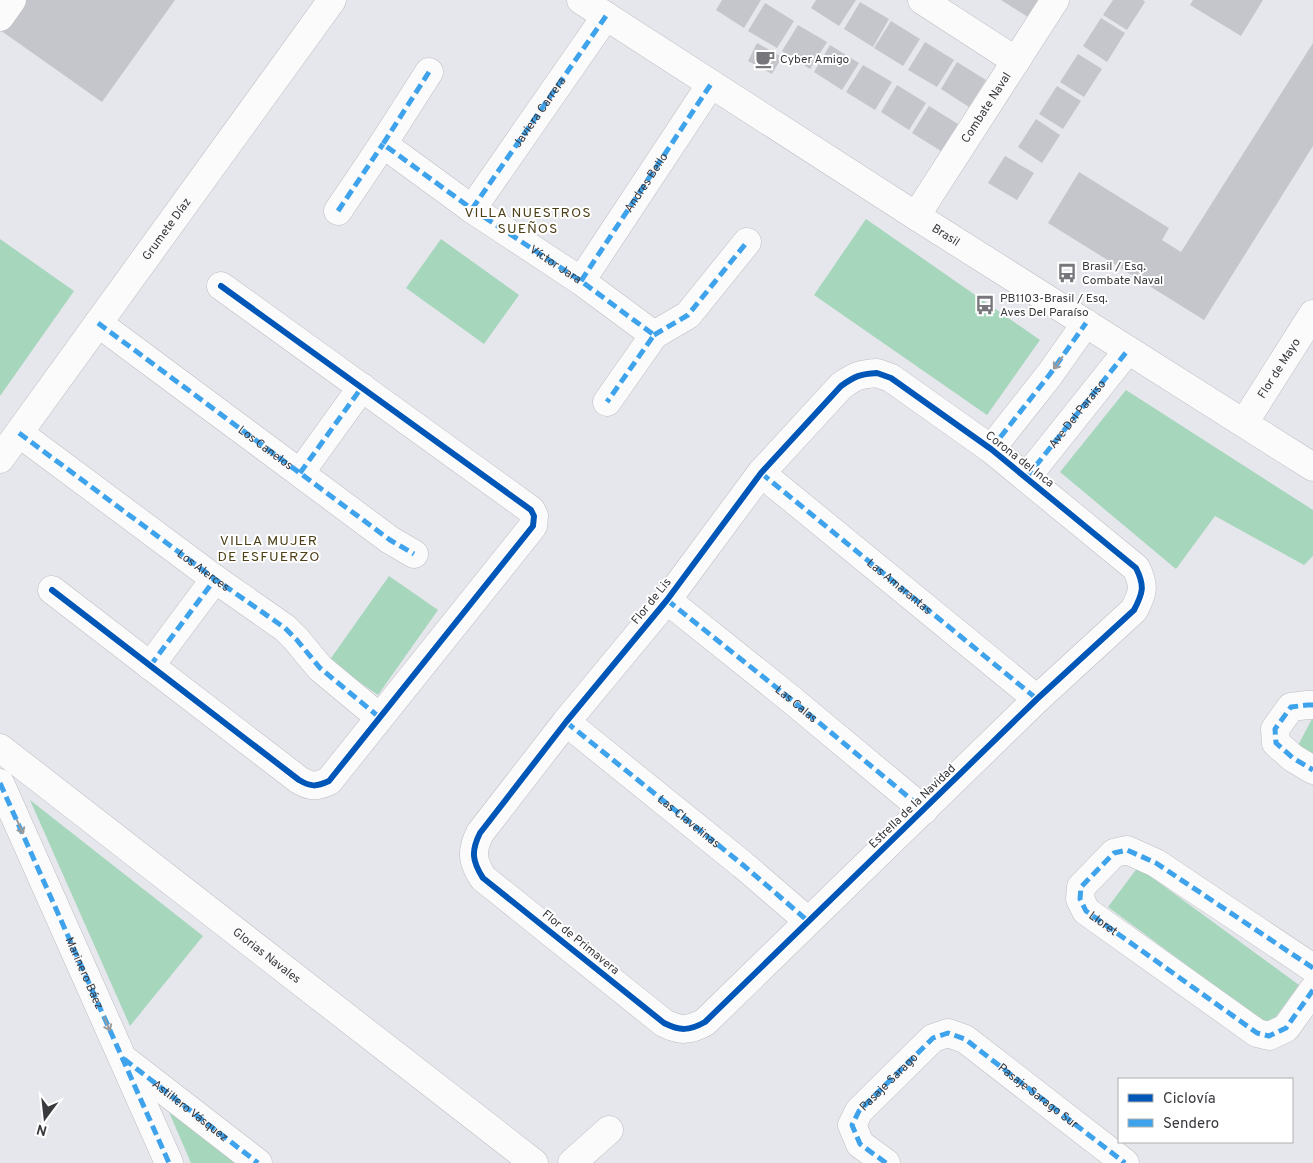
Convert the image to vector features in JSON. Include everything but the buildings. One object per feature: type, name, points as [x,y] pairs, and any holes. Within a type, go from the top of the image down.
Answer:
[{"type":"street","points":[[0,17],[12,0]]},
{"type":"street","name":"Grumete Díaz","points":[[0,459],[19,433],[108,331],[332,0]]},
{"type":"street","name":"Brasil","points":[[581,0],[916,216],[1313,467]]},
{"type":"street","points":[[922,0],[1016,60]]},
{"type":"street","name":"Combate Naval","points":[[916,216],[1055,0]]},
{"type":"street","name":"Javiera Carrera","points":[[472,209],[606,16]]},
{"type":"street","points":[[338,211],[429,72]]},
{"type":"street","name":"Andres Bello","points":[[581,281],[711,84]]},
{"type":"street","name":"Víctor Jara","points":[[383,144],[472,209],[581,281],[654,335]]},
{"type":"street","points":[[607,402],[654,335],[688,315],[747,242]]},
{"type":"street","points":[[52,590],[299,780],[308,785],[316,786],[329,780],[533,526],[534,516],[532,510],[221,286]]},
{"type":"street","name":"Flor de Mayo","points":[[1244,423],[1313,314]]},
{"type":"street","points":[[991,450],[1050,374],[1086,323]]},
{"type":"street","name":"Los Canelos","points":[[108,331],[390,540],[414,554]]},
{"type":"street","name":"Ave Del Paraiso","points":[[1026,478],[1128,350]]},
{"type":"street","name":"Corona del Inca","points":[[864,374],[877,373],[891,378],[991,450],[1136,568],[1143,588]]},
{"type":"street","name":"Flor de Lis","points":[[474,857],[474,845],[480,833],[566,722],[667,600],[761,473],[841,386],[864,374]]},
{"type":"street","points":[[300,473],[362,388]]},
{"type":"street","name":"Los Alerces","points":[[19,433],[215,579],[285,628],[320,668],[379,717]]},
{"type":"street","name":"Las Amarantas","points":[[761,473],[1037,699]]},
{"type":"street","points":[[150,666],[215,579]]},
{"type":"street","name":"Estrella de la Navidad","points":[[686,1029],[696,1027],[705,1022],[1037,699],[1134,610],[1143,588]]},
{"type":"street","name":"Las Calas","points":[[667,600],[787,696],[924,810]]},
{"type":"street","points":[[1313,705],[1307,704],[1291,707],[1276,729],[1276,743],[1293,758],[1313,770]]},
{"type":"street","name":"Las Clavelinas","points":[[566,722],[743,865],[808,921]]},
{"type":"street","name":"Glorias Navales","points":[[0,748],[534,1163]]},
{"type":"street","name":"Marinero Báez","points":[[0,783],[169,1163]]},
{"type":"street","name":"Lloret","points":[[1313,968],[1156,863],[1127,850],[1114,853],[1081,887],[1080,899],[1086,911],[1257,1032],[1270,1036],[1286,1028],[1313,990]]},
{"type":"street","name":"Flor de Primavera","points":[[474,857],[476,868],[483,878],[664,1023],[674,1028],[686,1029]]},
{"type":"street","name":"Pasaje Sarago","points":[[886,1163],[860,1144],[852,1125],[858,1111],[933,1038],[948,1033]]},
{"type":"street","name":"Pasaje Sarago Sur","points":[[948,1033],[965,1040],[1125,1163]]},
{"type":"street","name":"Astillero Vásquez","points":[[122,1058],[258,1163]]},
{"type":"street","points":[[572,1163],[609,1130]]},
{"type":"green space","points":[[866,219],[1040,340],[987,415],[814,295]]},
{"type":"green space","points":[[0,239],[74,291],[0,396]]},
{"type":"green space","points":[[441,239],[519,295],[484,344],[406,288]]},
{"type":"green space","points":[[1126,390],[1313,510],[1313,556],[1304,565],[1215,516],[1176,569],[1060,472]]},
{"type":"green space","points":[[389,576],[438,610],[378,695],[329,661]]},
{"type":"green space","points":[[1313,717],[1313,758],[1296,749]]},
{"type":"green space","points":[[30,800],[203,936],[130,1026]]},
{"type":"green space","points":[[1138,867],[1299,985],[1269,1026],[1108,907]]},
{"type":"green space","points":[[163,1098],[238,1163],[191,1163]]},
{"type":"marked path","points":[[472,209],[606,16]]},
{"type":"marked path","points":[[429,72],[383,144],[472,209],[581,281],[654,335],[607,402]]},
{"type":"marked path","points":[[581,281],[711,84]]},
{"type":"marked path","points":[[338,211],[383,144]]},
{"type":"marked path","points":[[654,335],[688,315],[747,242]]},
{"type":"marked path","points":[[98,323],[390,540],[414,554]]},
{"type":"marked path","points":[[991,449],[1050,374],[1086,323]]},
{"type":"marked path","points":[[1026,478],[1128,350]]},
{"type":"marked path","points":[[300,473],[362,387]]},
{"type":"marked path","points":[[19,433],[215,579],[285,628],[320,668],[379,717]]},
{"type":"marked path","points":[[761,473],[1037,699]]},
{"type":"marked path","points":[[150,666],[215,579]]},
{"type":"marked path","points":[[667,600],[787,696],[924,810]]},
{"type":"marked path","points":[[1313,705],[1291,707],[1275,729],[1276,743],[1293,758],[1313,770]]},
{"type":"marked path","points":[[566,722],[743,865],[808,921]]},
{"type":"marked path","points":[[0,783],[169,1163]]},
{"type":"marked path","points":[[1313,968],[1156,863],[1127,850],[1114,853],[1081,887],[1080,899],[1086,911],[1257,1033],[1269,1036],[1286,1028],[1313,990]]},
{"type":"marked path","points":[[886,1163],[860,1144],[852,1125],[859,1111],[933,1038],[948,1033],[965,1039],[1125,1163]]},
{"type":"marked path","points":[[124,1059],[258,1163]]},
{"type":"cycle path","points":[[52,590],[299,780],[310,785],[317,785],[329,781],[533,526],[534,516],[531,510],[221,286]]},
{"type":"cycle path","points":[[877,373],[891,378],[991,449],[1136,568],[1142,585],[1141,594],[1134,610],[1037,699],[705,1022],[694,1027],[680,1029],[664,1023],[483,878],[475,861],[475,845],[480,833],[566,722],[667,600],[761,473],[841,386],[858,376],[877,373]]},
{"type":"place","name":"Cyber Amigo","points":[[765,59]]},
{"type":"place","name":"Brasil / Esq. Combate Naval","points":[[1067,273]]},
{"type":"place","name":"PB1103-Brasil / Esq. Aves Del Paraíso","points":[[985,305]]},
{"type":"district","name":"VILLA NUESTROS SUEÑOS","points":[[528,220]]},
{"type":"district","name":"VILLA MUJER DE ESFUERZO","points":[[269,548]]}]
